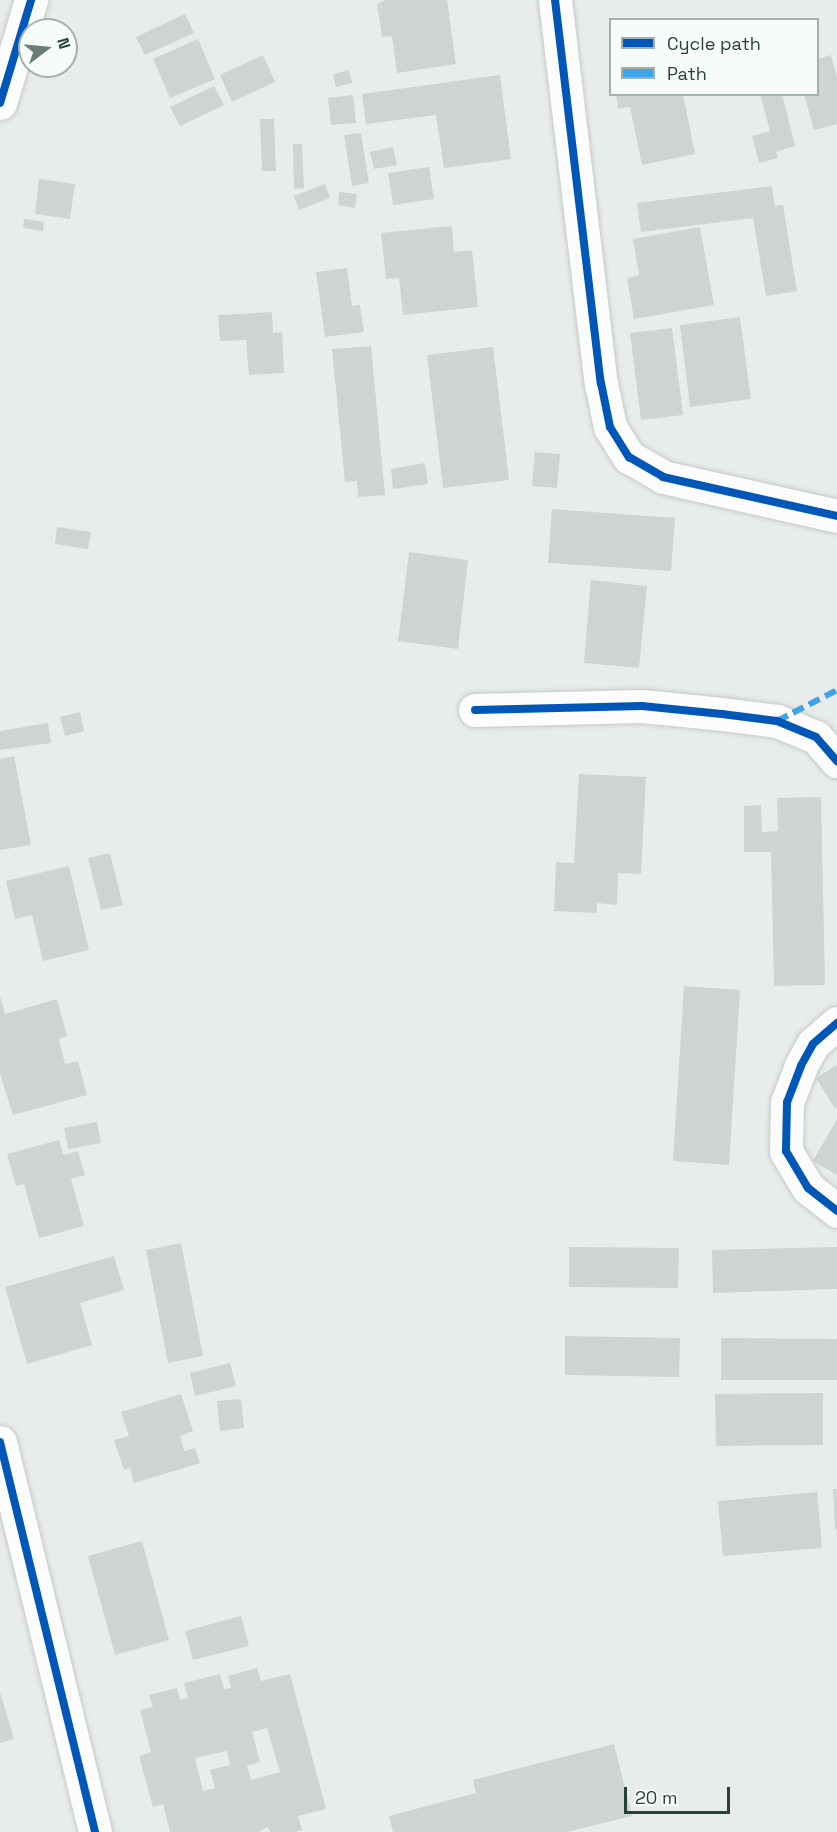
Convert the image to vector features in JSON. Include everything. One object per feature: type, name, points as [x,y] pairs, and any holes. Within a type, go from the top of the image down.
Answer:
[{"type":"street","points":[[0,103],[31,0]]},
{"type":"street","points":[[555,0],[601,383],[610,427],[629,457],[663,477],[837,516]]},
{"type":"street","points":[[475,711],[642,706],[777,721],[816,737],[837,761]]},
{"type":"street","points":[[837,1023],[813,1044],[801,1066],[787,1102],[786,1151],[808,1188],[837,1210]]},
{"type":"street","points":[[0,1442],[95,1832]]},
{"type":"building","points":[[385,0],[447,0],[456,64],[397,73],[392,36],[382,37],[377,4]]},
{"type":"building","points":[[185,14],[194,33],[145,55],[136,37]]},
{"type":"building","points":[[198,39],[215,79],[170,98],[153,59]]},
{"type":"building","points":[[263,55],[275,82],[232,102],[220,75]]},
{"type":"building","points":[[831,55],[837,78],[837,124],[814,130],[805,96],[819,96],[819,59]]},
{"type":"building","points":[[349,70],[352,83],[336,87],[333,74]]},
{"type":"building","points":[[500,75],[511,159],[444,168],[436,115],[366,124],[362,94]]},
{"type":"building","points":[[214,86],[224,105],[180,126],[170,107]]},
{"type":"building","points":[[353,95],[356,123],[331,125],[328,98]]},
{"type":"building","points":[[616,96],[683,96],[695,154],[642,165],[630,107],[618,109]]},
{"type":"building","points":[[761,96],[782,96],[795,146],[776,152],[778,158],[759,163],[752,136],[770,131]]},
{"type":"building","points":[[260,119],[274,119],[276,171],[262,171]]},
{"type":"building","points":[[361,133],[369,183],[352,186],[344,135]]},
{"type":"building","points":[[293,144],[302,144],[304,188],[294,189]]},
{"type":"building","points":[[393,147],[397,165],[374,169],[370,152]]},
{"type":"building","points":[[429,167],[434,199],[393,205],[388,173]]},
{"type":"building","points":[[39,179],[75,184],[70,219],[35,214]]},
{"type":"building","points":[[325,184],[330,198],[299,210],[294,196]]},
{"type":"building","points":[[772,186],[775,206],[783,205],[797,291],[766,296],[753,218],[641,232],[637,203]]},
{"type":"building","points":[[339,192],[357,194],[355,208],[338,205]]},
{"type":"building","points":[[24,219],[44,222],[43,231],[23,228]]},
{"type":"building","points":[[452,226],[454,252],[472,250],[478,307],[403,315],[399,278],[386,279],[381,233]]},
{"type":"building","points":[[700,227],[714,305],[634,319],[627,278],[639,275],[633,239]]},
{"type":"building","points":[[347,268],[352,306],[360,305],[364,332],[325,337],[316,272]]},
{"type":"building","points":[[272,312],[273,333],[282,332],[284,373],[249,375],[246,340],[220,341],[218,315]]},
{"type":"building","points":[[740,317],[751,399],[690,407],[680,325]]},
{"type":"building","points":[[672,328],[683,415],[641,420],[630,333]]},
{"type":"building","points":[[371,346],[385,495],[358,497],[357,481],[345,482],[332,349]]},
{"type":"building","points":[[493,347],[509,480],[443,488],[427,355]]},
{"type":"building","points":[[535,452],[560,454],[557,488],[532,486]]},
{"type":"building","points":[[425,463],[428,484],[393,489],[391,469]]},
{"type":"building","points":[[552,509],[675,518],[671,571],[548,563]]},
{"type":"building","points":[[57,527],[91,532],[88,549],[55,544]]},
{"type":"building","points":[[409,552],[468,560],[458,649],[398,641]]},
{"type":"building","points":[[591,580],[647,586],[639,668],[584,663]]},
{"type":"building","points":[[80,712],[84,731],[65,736],[60,717]]},
{"type":"building","points":[[48,723],[51,743],[0,750],[0,731]]},
{"type":"building","points":[[14,756],[31,845],[0,850],[0,759]]},
{"type":"building","points":[[579,774],[646,777],[641,874],[618,873],[617,905],[597,903],[597,913],[554,911],[556,862],[574,863]]},
{"type":"building","points":[[821,797],[825,985],[774,986],[771,852],[744,852],[744,806],[761,805],[762,832],[778,831],[777,798]]},
{"type":"building","points":[[110,853],[123,905],[101,910],[88,858]]},
{"type":"building","points":[[69,866],[89,950],[43,961],[32,915],[15,919],[6,881]]},
{"type":"building","points":[[684,986],[740,990],[729,1165],[673,1161]]},
{"type":"building","points":[[0,996],[5,1014],[57,999],[67,1036],[59,1039],[65,1064],[78,1061],[87,1095],[13,1115],[0,1074]]},
{"type":"building","points":[[837,1065],[837,1107],[835,1109],[816,1078]]},
{"type":"building","points":[[837,1119],[837,1175],[813,1161]]},
{"type":"building","points":[[97,1122],[101,1143],[68,1149],[64,1128]]},
{"type":"building","points":[[59,1140],[63,1155],[78,1151],[85,1175],[71,1179],[84,1226],[39,1238],[24,1184],[16,1186],[7,1154]]},
{"type":"building","points":[[181,1243],[203,1356],[168,1363],[146,1250]]},
{"type":"building","points":[[569,1247],[679,1248],[678,1288],[569,1287]]},
{"type":"building","points":[[837,1247],[837,1289],[713,1293],[712,1250]]},
{"type":"building","points":[[114,1256],[124,1290],[80,1303],[92,1345],[27,1364],[5,1287]]},
{"type":"building","points":[[565,1336],[680,1338],[679,1377],[565,1375]]},
{"type":"building","points":[[721,1338],[837,1339],[837,1380],[721,1380]]},
{"type":"building","points":[[230,1363],[236,1386],[195,1396],[190,1373]]},
{"type":"building","points":[[823,1393],[823,1445],[716,1446],[715,1394]]},
{"type":"building","points":[[181,1394],[193,1431],[180,1436],[184,1451],[195,1448],[200,1463],[134,1483],[130,1468],[124,1470],[114,1440],[129,1436],[121,1412]]},
{"type":"building","points":[[241,1399],[244,1428],[220,1431],[217,1401]]},
{"type":"building","points":[[833,1489],[837,1489],[837,1529],[835,1530]]},
{"type":"building","points":[[817,1492],[822,1548],[723,1556],[718,1501]]},
{"type":"building","points":[[142,1541],[169,1640],[115,1655],[88,1556]]},
{"type":"building","points":[[241,1616],[249,1646],[193,1660],[185,1631]]},
{"type":"building","points":[[257,1668],[261,1681],[290,1674],[326,1809],[298,1816],[302,1830],[270,1832],[268,1827],[259,1832],[170,1832],[163,1804],[153,1807],[139,1756],[151,1752],[140,1710],[153,1707],[149,1695],[177,1688],[180,1700],[188,1698],[184,1683],[220,1674],[224,1689],[231,1688],[228,1676]],"holes":[[[267,1728],[280,1772],[251,1780],[247,1766],[260,1762],[252,1732]],[[227,1751],[230,1765],[210,1770],[215,1788],[203,1791],[195,1758]]]},
{"type":"building","points":[[0,1692],[14,1739],[0,1743]]},
{"type":"building","points":[[614,1744],[632,1816],[567,1832],[393,1832],[389,1816],[476,1793],[473,1780]]},
{"type":"marked path","points":[[777,721],[837,690]]},
{"type":"cycle path","points":[[0,103],[31,0]]},
{"type":"cycle path","points":[[555,0],[601,383],[610,427],[629,457],[663,477],[837,516]]},
{"type":"cycle path","points":[[475,710],[642,706],[777,721],[816,737],[837,761]]},
{"type":"cycle path","points":[[837,1023],[813,1044],[801,1066],[787,1102],[786,1151],[808,1188],[837,1211]]},
{"type":"cycle path","points":[[0,1442],[95,1832]]}]
